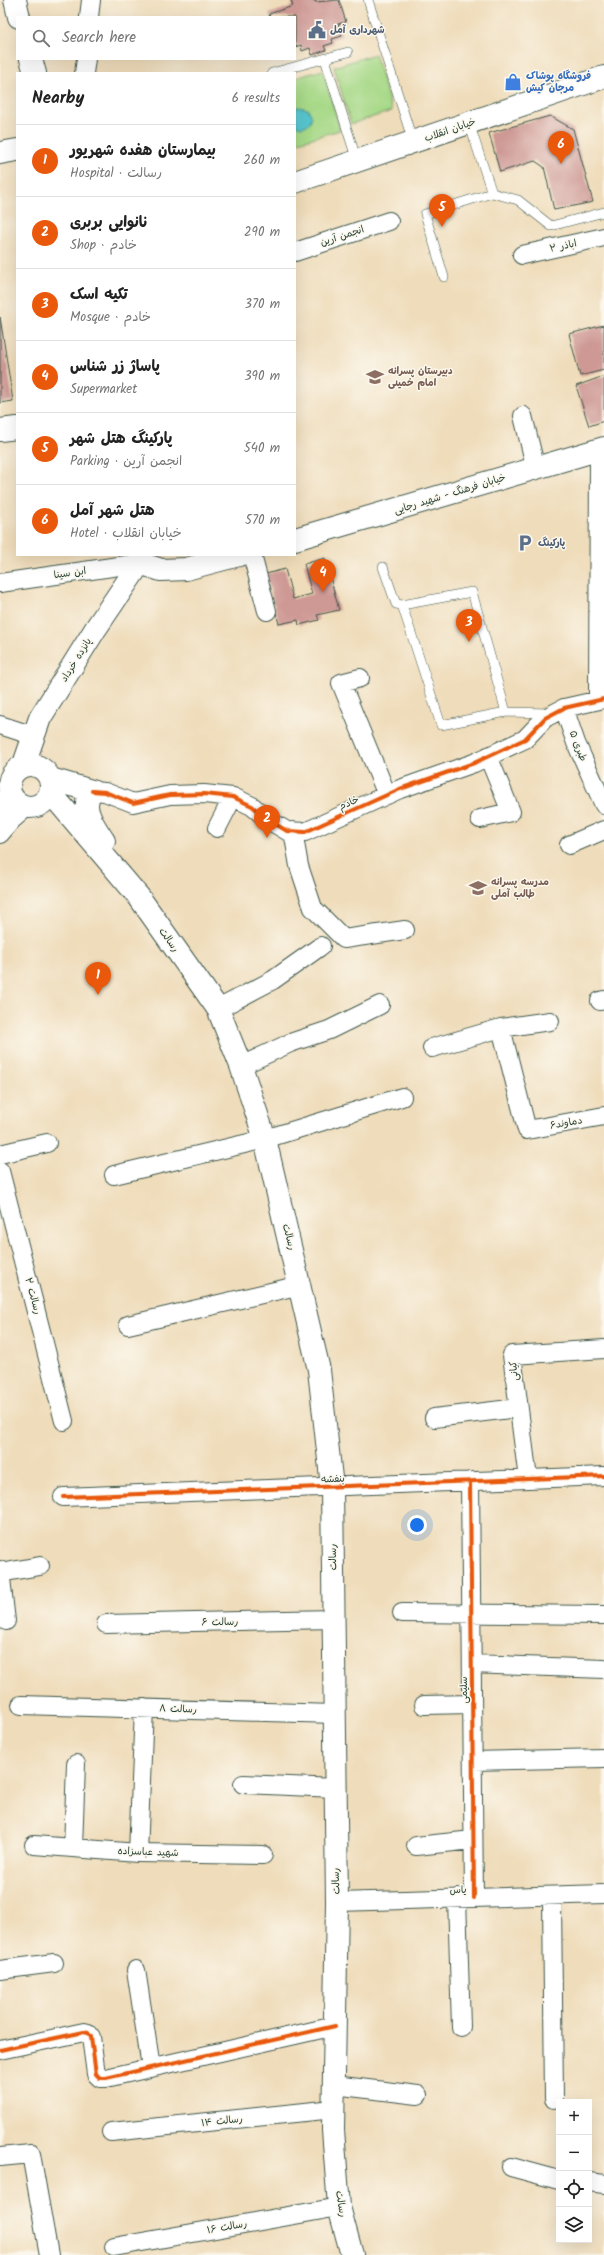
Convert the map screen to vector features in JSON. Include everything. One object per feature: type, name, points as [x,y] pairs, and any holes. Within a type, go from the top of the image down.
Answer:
[{"type":"main road","points":[[15,0],[19,16]]},
{"type":"main road","points":[[31,60],[35,72]]},
{"type":"main road","name":"خیابان انقلاب","points":[[296,182],[604,77]]},
{"type":"main road","points":[[0,153],[16,150]]},
{"type":"main road","points":[[0,430],[16,428]]},
{"type":"main road","name":"خیابان فرهنگ - شهید رجایی","points":[[296,539],[602,449]]},
{"type":"main road","points":[[139,559],[161,570],[186,569],[234,556]]},
{"type":"main road","name":"پانزده خرداد","points":[[24,764],[40,718],[139,559]]},
{"type":"main road","points":[[24,764],[35,764],[45,770],[50,786],[42,804],[27,808],[15,803],[5,789],[12,773],[24,764]]},
{"type":"main road","name":"خادم","points":[[50,786],[92,790]]},
{"type":"main road","name":"رسالت","points":[[50,786],[139,897],[218,1009],[241,1066],[265,1139],[301,1285],[319,1370],[332,1487],[337,1902],[333,2130],[339,2207],[352,2255]]},
{"type":"main road","name":"رسالت","points":[[92,790],[87,797],[86,807],[103,840],[129,874],[139,897]]},
{"type":"street","points":[[89,16],[91,0]]},
{"type":"street","points":[[84,72],[86,60]]},
{"type":"street","name":"انجمن آرین","points":[[296,252],[389,221]]},
{"type":"street","name":"اباذر ۲","points":[[522,255],[604,237]]},
{"type":"street","points":[[523,416],[536,468]]},
{"type":"street","points":[[601,699],[602,449]]},
{"type":"street","points":[[252,556],[267,611]]},
{"type":"street","name":"ابن سینا","points":[[0,582],[139,559]]},
{"type":"street","points":[[360,678],[341,683],[388,795]]},
{"type":"street","name":"خادم","points":[[92,790],[105,792],[133,803],[170,795],[204,794],[233,797],[252,806],[270,822],[287,831],[306,832],[388,795],[488,756],[525,739],[545,718],[560,710],[601,699]]},
{"type":"street","name":"طبری ۵","points":[[560,710],[604,805]]},
{"type":"street","points":[[0,725],[34,736]]},
{"type":"street","points":[[480,819],[512,812],[488,756]]},
{"type":"street","points":[[0,817],[5,789]]},
{"type":"street","points":[[217,828],[233,797]]},
{"type":"street","points":[[0,834],[12,820],[27,808]]},
{"type":"street","points":[[568,845],[604,830]]},
{"type":"street","points":[[292,831],[299,866],[314,908],[344,940],[405,930]]},
{"type":"street","points":[[218,1009],[273,980],[321,946]]},
{"type":"street","points":[[241,1066],[290,1042],[329,1030],[380,1005]]},
{"type":"street","points":[[432,1048],[501,1028],[550,1021]]},
{"type":"street","name":"دماوند۶","points":[[501,1028],[527,1130],[604,1116]]},
{"type":"street","points":[[114,1175],[265,1139],[402,1097]]},
{"type":"street","points":[[0,1154],[47,1143]]},
{"type":"street","name":"رسالت ۲","points":[[0,1171],[64,1421]]},
{"type":"street","points":[[128,1325],[301,1285]]},
{"type":"street","name":"کیانی","points":[[528,1479],[512,1354],[604,1349]]},
{"type":"street","points":[[434,1418],[518,1408]]},
{"type":"street","name":"بنفشه","points":[[63,1497],[604,1476]]},
{"type":"street","name":"سلیمی","points":[[461,2027],[465,1898],[473,1840],[470,1481]]},
{"type":"street","points":[[0,1573],[40,1566]]},
{"type":"street","points":[[0,1570],[6,1621]]},
{"type":"street","points":[[402,1613],[604,1614]]},
{"type":"street","name":"رسالت ۶","points":[[106,1624],[334,1619]]},
{"type":"street","points":[[472,1664],[604,1669]]},
{"type":"street","points":[[424,1705],[472,1704]]},
{"type":"street","name":"رسالت ۸","points":[[21,1705],[335,1714]]},
{"type":"street","points":[[138,1853],[144,1708]]},
{"type":"street","points":[[473,1761],[604,1758]]},
{"type":"street","points":[[74,1848],[76,1764]]},
{"type":"street","points":[[243,1784],[336,1788]]},
{"type":"street","points":[[416,1846],[473,1840]]},
{"type":"street","name":"شهید عباسزاده","points":[[34,1845],[138,1853],[263,1855]]},
{"type":"street","name":"یاس","points":[[337,1902],[604,1894]]},
{"type":"street","points":[[552,1896],[554,2099]]},
{"type":"street","points":[[0,1970],[54,1963]]},
{"type":"street","points":[[136,1970],[151,2067]]},
{"type":"street","points":[[0,2050],[84,2032],[88,2033],[91,2037],[96,2074],[100,2078],[335,2026]]},
{"type":"street","points":[[334,2085],[418,2094]]},
{"type":"street","name":"رسالت ۱۴","points":[[111,2132],[334,2109]]},
{"type":"street","points":[[0,2157],[31,2154],[49,2255]]},
{"type":"street","points":[[511,2167],[556,2179]]},
{"type":"street","points":[[592,2182],[604,2184]]},
{"type":"street","name":"رسالت ۱۶","points":[[114,2247],[339,2207]]},
{"type":"lane","points":[[368,0],[413,142]]},
{"type":"lane","points":[[276,72],[348,52]]},
{"type":"lane","points":[[325,59],[356,160]]},
{"type":"lane","points":[[469,124],[492,193]]},
{"type":"lane","points":[[444,277],[425,214],[492,193],[518,200],[551,226],[604,212]]},
{"type":"lane","points":[[383,567],[396,604],[402,605],[472,592],[506,712]]},
{"type":"lane","points":[[402,605],[441,725],[506,712],[560,710]]},
{"type":"green space","points":[[375,54],[392,111],[351,124],[334,67]]},
{"type":"green space","points":[[323,70],[340,130],[296,143],[296,78]]},
{"type":"water","points":[[296,108],[308,109],[312,117],[309,124],[302,127],[296,125]]},
{"type":"building","name":"شهرداری آمل","points":[[315,0],[315,2],[339,0],[346,22],[338,24],[342,36],[332,39],[333,43],[324,46],[326,50],[312,55],[310,48],[302,51],[301,45],[296,47],[296,16],[270,16],[269,14],[293,6],[291,1]]},
{"type":"building","points":[[550,116],[573,129],[593,202],[554,210],[544,167],[535,161],[500,172],[489,133]]},
{"type":"building","points":[[0,317],[13,401],[0,403]]},
{"type":"building","points":[[604,325],[604,370],[580,376],[569,334]]},
{"type":"building","points":[[604,376],[604,421],[589,426],[576,386]]},
{"type":"building","points":[[325,558],[339,610],[317,615],[319,620],[299,625],[298,620],[279,624],[266,574],[285,569],[293,599],[312,594],[304,564]]},
{"type":"cycle path","points":[[92,791],[105,792],[133,803],[170,795],[204,794],[233,797],[252,806],[270,821],[287,831],[305,832],[400,789],[474,763],[525,739],[545,718],[564,708],[604,699]]},
{"type":"cycle path","points":[[63,1497],[604,1476]]},
{"type":"cycle path","points":[[470,1481],[474,1898]]},
{"type":"cycle path","points":[[0,2050],[84,2032],[88,2033],[91,2037],[96,2074],[100,2078],[106,2078],[335,2026]]},
{"type":"place","name":"شهرداری آمل","points":[[317,30]]},
{"type":"place","name":"فروشگاه پوشاک مرجان کیش","points":[[513,82]]},
{"type":"place","name":"هتل شهر آمل","points":[[561,164]]},
{"type":"place","name":"پارکینگ هتل شهر","points":[[442,227]]},
{"type":"place","name":"دبیرستان پسرانه امام خمینی","points":[[375,377]]},
{"type":"place","name":"پارکینگ","points":[[525,543]]},
{"type":"place","name":"پاساژ زر شناس","points":[[323,592]]},
{"type":"place","name":"تکیه اسک","points":[[469,642]]},
{"type":"place","name":"نانوایی بربری","points":[[267,838]]},
{"type":"place","name":"مدرسه پسرانه طالب آملی","points":[[478,888]]},
{"type":"place","name":"بیمارستان هفده شهریور","points":[[98,995]]}]
